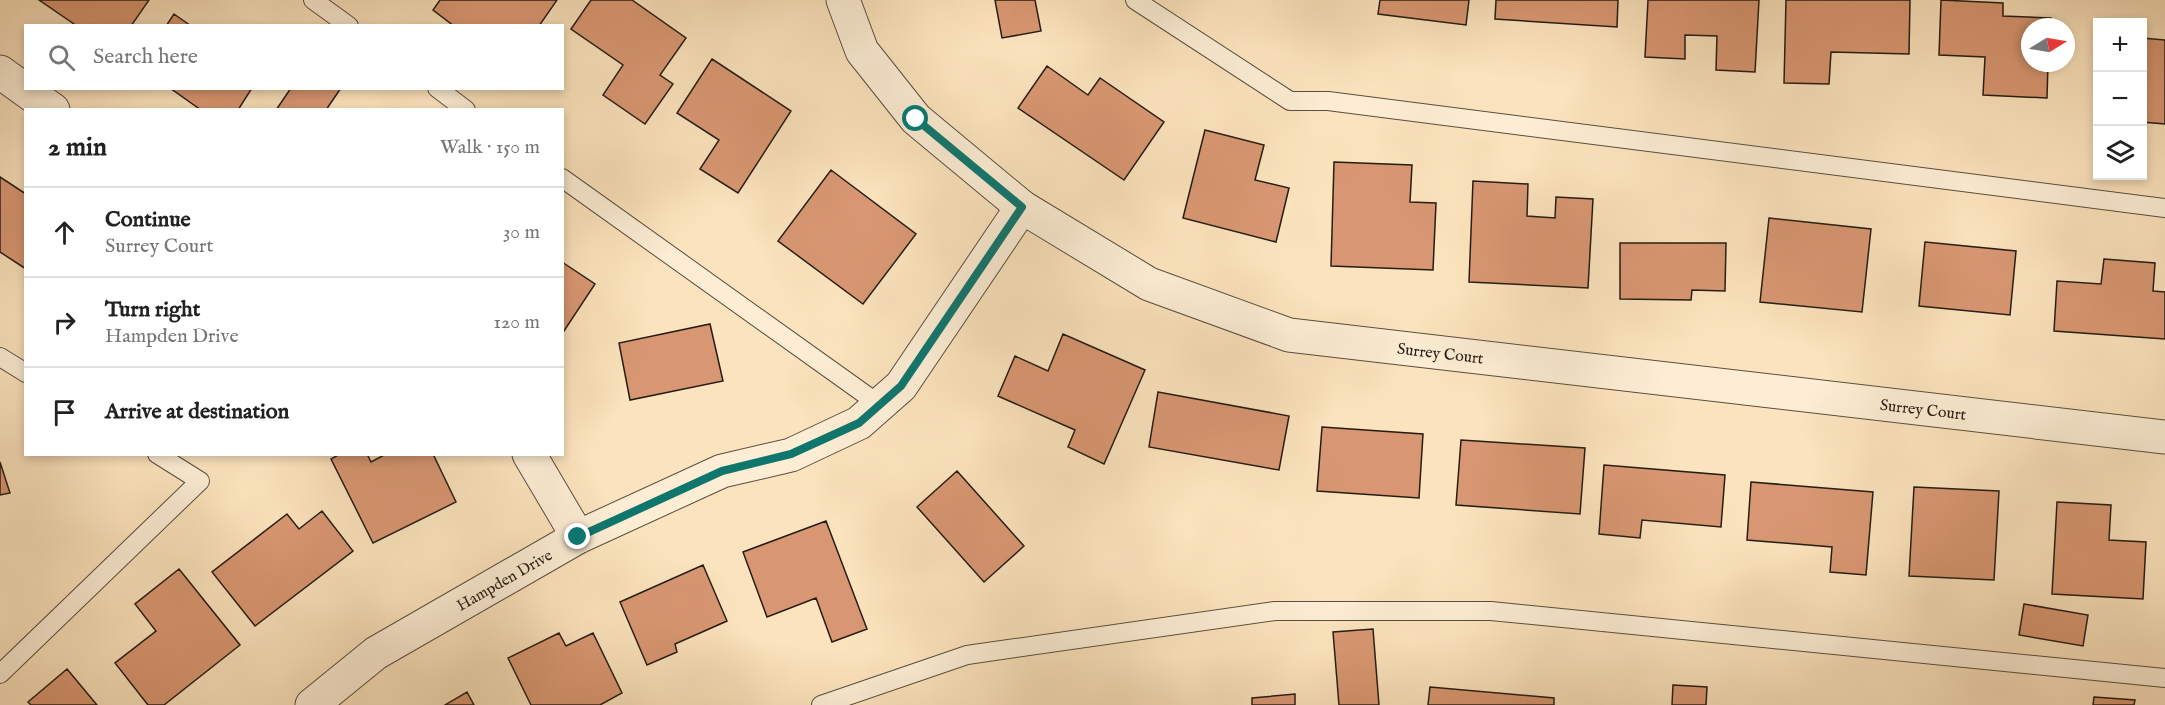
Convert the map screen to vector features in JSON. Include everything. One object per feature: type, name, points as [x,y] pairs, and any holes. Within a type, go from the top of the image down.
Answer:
[{"type":"street","name":"Surrey Court","points":[[843,0],[862,51],[916,119],[1022,207],[1149,284],[1289,335],[2165,437]]},
{"type":"street","points":[[0,72],[24,89]]},
{"type":"street","points":[[25,90],[50,108]]},
{"type":"street","name":"Hampden Drive","points":[[312,705],[376,653],[578,537],[722,471],[791,454],[859,423],[901,386],[1022,207]]},
{"type":"street","points":[[530,456],[578,537]]},
{"type":"lane","points":[[313,0],[346,24]]},
{"type":"lane","points":[[1135,0],[1290,101],[1328,101],[2165,208]]},
{"type":"lane","points":[[440,90],[463,108]]},
{"type":"lane","points":[[564,179],[880,405]]},
{"type":"lane","points":[[0,357],[24,372]]},
{"type":"lane","points":[[0,674],[200,481],[160,456]]},
{"type":"lane","points":[[821,705],[967,655],[1275,611],[1491,611],[2165,678]]},
{"type":"building","points":[[39,0],[149,0],[132,24],[74,24]]},
{"type":"building","points":[[440,0],[557,0],[540,24],[451,24],[433,10]]},
{"type":"building","points":[[591,0],[632,0],[686,38],[660,75],[673,84],[645,124],[603,95],[623,65],[571,29]]},
{"type":"building","points":[[995,0],[1035,0],[1041,31],[1002,38]]},
{"type":"building","points":[[1380,0],[1469,0],[1466,25],[1378,14]]},
{"type":"building","points":[[1496,0],[1618,0],[1617,27],[1495,19]]},
{"type":"building","points":[[1648,0],[1759,0],[1755,72],[1716,70],[1717,36],[1685,35],[1685,59],[1645,57]]},
{"type":"building","points":[[1786,0],[1910,0],[1909,54],[1831,52],[1829,84],[1784,83]]},
{"type":"building","points":[[1941,0],[2003,3],[2003,16],[2051,18],[2021,18],[2021,72],[2048,72],[2047,98],[1983,95],[1985,57],[1939,55]]},
{"type":"building","points":[[174,14],[188,24],[167,24]]},
{"type":"building","points":[[2147,38],[2165,40],[2165,124],[2147,122]]},
{"type":"building","points":[[712,59],[791,111],[738,193],[700,169],[719,140],[677,113]]},
{"type":"building","points":[[1047,66],[1088,95],[1100,78],[1164,122],[1124,180],[1018,108]]},
{"type":"building","points":[[173,90],[251,90],[239,108],[198,108]]},
{"type":"building","points":[[290,90],[340,90],[327,108],[277,108]]},
{"type":"building","points":[[1205,130],[1264,145],[1255,180],[1289,188],[1276,242],[1183,218]]},
{"type":"building","points":[[1334,162],[1412,165],[1410,202],[1436,203],[1433,270],[1331,266]]},
{"type":"building","points":[[831,170],[916,234],[863,304],[778,241]]},
{"type":"building","points":[[0,177],[24,193],[24,268],[0,252]]},
{"type":"building","points":[[1473,181],[1528,184],[1527,216],[1555,218],[1556,197],[1593,199],[1588,288],[1469,282]]},
{"type":"building","points":[[1769,218],[1871,229],[1862,312],[1760,302]]},
{"type":"building","points":[[1925,242],[2016,251],[2010,315],[1919,306]]},
{"type":"building","points":[[1620,243],[1726,243],[1725,291],[1692,290],[1691,300],[1620,299]]},
{"type":"building","points":[[2104,259],[2155,263],[2153,291],[2165,292],[2165,339],[2054,331],[2057,281],[2101,284]]},
{"type":"building","points":[[564,263],[595,284],[564,331]]},
{"type":"building","points":[[710,324],[723,381],[630,400],[619,343]]},
{"type":"building","points":[[1063,334],[1145,370],[1104,464],[1068,447],[1075,430],[998,396],[1015,356],[1048,371]]},
{"type":"building","points":[[1158,392],[1289,416],[1279,470],[1149,447]]},
{"type":"building","points":[[1322,427],[1423,434],[1419,498],[1317,491]]},
{"type":"building","points":[[1461,440],[1585,448],[1580,514],[1456,505]]},
{"type":"building","points":[[336,456],[368,456],[371,462],[382,456],[434,456],[456,502],[373,543],[331,459]]},
{"type":"building","points":[[0,462],[10,493],[0,495]]},
{"type":"building","points":[[1604,465],[1725,475],[1721,527],[1642,520],[1640,538],[1599,534]]},
{"type":"building","points":[[957,471],[1024,546],[984,582],[917,507]]},
{"type":"building","points":[[1751,482],[1873,492],[1866,575],[1830,572],[1832,547],[1747,540]]},
{"type":"building","points":[[1914,487],[1999,491],[1994,580],[1909,576]]},
{"type":"building","points":[[2057,502],[2111,505],[2109,540],[2146,542],[2143,599],[2052,594]]},
{"type":"building","points":[[322,511],[353,551],[255,626],[212,572],[287,514],[299,529]]},
{"type":"building","points":[[826,521],[867,629],[832,642],[816,598],[767,617],[743,552]]},
{"type":"building","points":[[703,565],[727,621],[675,644],[677,652],[647,665],[620,602]]},
{"type":"building","points":[[179,569],[240,645],[164,705],[148,705],[115,663],[156,631],[135,604]]},
{"type":"building","points":[[2024,604],[2088,615],[2083,646],[2019,635]]},
{"type":"building","points":[[1373,629],[1379,705],[1339,705],[1333,632]]},
{"type":"building","points":[[559,633],[566,646],[593,633],[622,693],[600,705],[531,705],[508,658]]},
{"type":"building","points":[[67,669],[97,705],[31,705],[28,702]]},
{"type":"building","points":[[1673,685],[1707,687],[1706,705],[1672,705]]},
{"type":"building","points":[[1430,687],[1554,698],[1554,705],[1428,705]]},
{"type":"building","points":[[467,692],[474,705],[445,705]]},
{"type":"building","points":[[1295,694],[1295,705],[1252,705],[1252,698]]},
{"type":"building","points":[[2094,697],[2135,700],[2134,705],[2093,705]]},
{"type":"route","points":[[578,537],[722,471],[791,454],[859,423],[901,386],[1022,207],[916,119]]}]
